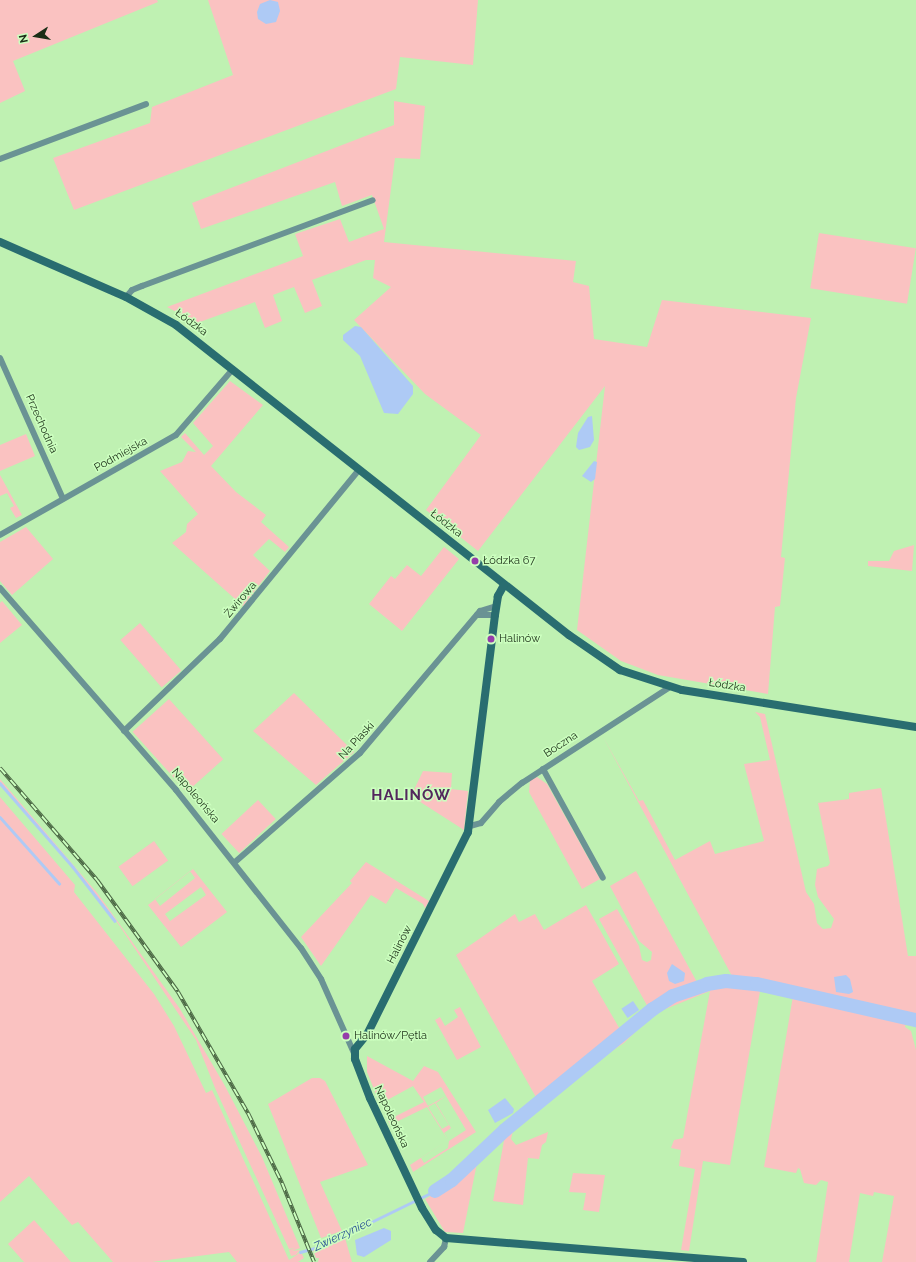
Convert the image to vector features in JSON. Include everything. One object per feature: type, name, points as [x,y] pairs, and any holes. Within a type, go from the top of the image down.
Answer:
[{"type":"main road","name":"Łódzka","points":[[0,242],[126,297],[176,325],[504,585],[606,662],[635,677],[670,687],[916,727]]},
{"type":"main road","name":"Halinów","points":[[354,1053],[359,1043],[368,1033],[452,867],[470,826],[496,606],[504,585]]},
{"type":"main road","name":"Napoleońska","points":[[354,1053],[370,1098],[415,1194],[436,1230],[446,1238]]},
{"type":"main road","points":[[446,1238],[743,1262]]},
{"type":"street","points":[[0,159],[146,104]]},
{"type":"street","points":[[126,297],[132,290],[142,286],[373,200]]},
{"type":"street","name":"Przechodnia","points":[[0,358],[63,499]]},
{"type":"street","name":"Podmiejska","points":[[0,535],[176,435],[233,369]]},
{"type":"street","name":"Żwirowa","points":[[124,731],[220,639],[359,470]]},
{"type":"street","name":"Napoleońska","points":[[0,588],[235,862],[311,962],[329,995],[354,1053]]},
{"type":"street","name":"Na Piaski","points":[[235,862],[360,753],[476,616],[483,609],[496,606]]},
{"type":"street","points":[[476,616],[495,615]]},
{"type":"street","name":"Boczna","points":[[470,826],[481,823],[505,796],[670,687]]},
{"type":"street","points":[[543,770],[602,878]]},
{"type":"street","points":[[346,1036],[359,1043]]},
{"type":"street","points":[[430,1262],[444,1247],[446,1238]]},
{"type":"shaded area","points":[[0,0],[157,0],[158,2],[13,61],[25,91],[0,103]]},
{"type":"shaded area","points":[[208,0],[478,0],[473,65],[400,57],[396,89],[74,210],[53,158],[150,123],[152,107],[233,75]]},
{"type":"shaded area","points":[[394,101],[425,106],[420,159],[395,158],[384,242],[576,261],[573,282],[589,286],[594,339],[647,347],[662,300],[811,318],[796,398],[781,557],[785,558],[780,606],[775,607],[768,694],[658,675],[621,661],[577,630],[605,386],[478,551],[426,510],[481,435],[425,394],[354,320],[391,287],[373,278],[375,260],[366,260],[312,280],[322,306],[305,313],[294,287],[273,295],[282,321],[265,328],[255,302],[197,323],[167,307],[303,256],[295,234],[340,219],[349,242],[384,229],[372,195],[342,206],[335,182],[201,229],[192,203],[394,125]]},
{"type":"shaded area","points":[[819,233],[916,248],[907,304],[810,288]]},
{"type":"shaded area","points":[[230,381],[263,405],[211,466],[236,492],[266,515],[261,522],[289,547],[285,552],[269,539],[253,555],[270,571],[243,606],[172,543],[186,532],[187,524],[198,514],[160,471],[182,462],[188,451],[196,452],[181,437],[185,433],[204,455],[213,446],[193,423]]},
{"type":"shaded area","points":[[26,434],[35,456],[0,471],[0,445]]},
{"type":"shaded area","points":[[0,475],[22,515],[16,518],[10,508],[14,506],[7,493],[0,496]]},
{"type":"shaded area","points":[[26,527],[53,559],[12,595],[0,581],[0,542]]},
{"type":"shaded area","points":[[914,545],[912,571],[868,566],[868,561],[889,561],[894,551]]},
{"type":"shaded area","points":[[444,547],[459,559],[402,631],[369,604],[391,576],[395,579],[407,565],[421,576]]},
{"type":"shaded area","points":[[2,601],[22,625],[0,643],[0,603]]},
{"type":"shaded area","points":[[140,623],[181,671],[162,688],[120,640]]},
{"type":"shaded area","points":[[294,693],[354,752],[316,785],[253,731]]},
{"type":"shaded area","points":[[169,699],[223,759],[187,792],[133,732]]},
{"type":"shaded area","points":[[755,712],[765,714],[806,892],[814,904],[817,923],[823,929],[831,928],[834,919],[818,897],[815,885],[817,869],[828,866],[830,863],[818,803],[849,799],[849,793],[881,788],[908,956],[916,956],[916,1017],[908,1015],[905,1027],[911,1031],[916,1050],[916,1262],[882,1262],[894,1196],[874,1192],[873,1196],[860,1193],[849,1262],[816,1262],[828,1182],[821,1180],[816,1185],[804,1183],[800,1169],[798,1168],[796,1173],[764,1167],[793,996],[760,991],[730,1165],[703,1161],[689,1251],[681,1250],[695,1169],[679,1166],[681,1150],[671,1148],[674,1140],[683,1138],[710,991],[653,1014],[624,1043],[590,1065],[514,1127],[524,1109],[537,1099],[456,955],[515,914],[519,922],[535,914],[544,930],[586,905],[619,964],[592,981],[621,1031],[649,1009],[599,919],[617,909],[639,946],[642,960],[647,962],[651,960],[652,952],[639,941],[610,886],[636,871],[698,984],[732,976],[602,735],[639,801],[643,800],[675,860],[710,841],[715,854],[764,841],[744,764],[770,760],[760,717]]},
{"type":"shaded area","points":[[423,771],[452,773],[451,789],[468,791],[464,830],[411,796]]},
{"type":"shaded area","points":[[537,777],[547,784],[600,879],[582,889],[529,792],[530,780]]},
{"type":"shaded area","points":[[0,779],[98,894],[180,1009],[225,1086],[262,1157],[300,1248],[292,1251],[300,1250],[296,1255],[291,1256],[289,1250],[295,1248],[289,1249],[215,1088],[196,1040],[119,925],[76,869],[0,783]]},
{"type":"shaded area","points":[[0,797],[75,885],[74,892],[154,994],[174,1026],[206,1093],[212,1090],[289,1260],[301,1252],[304,1258],[298,1262],[237,1262],[229,1252],[152,1262],[113,1262],[78,1222],[72,1225],[29,1176],[0,1202]]},
{"type":"shaded area","points":[[258,800],[276,819],[239,853],[221,834]]},
{"type":"shaded area","points":[[154,841],[168,860],[133,886],[118,867]]},
{"type":"shaded area","points":[[366,862],[429,901],[425,908],[423,904],[396,888],[386,904],[371,895],[321,966],[301,937],[352,883],[350,881]]},
{"type":"shaded area","points":[[193,869],[227,912],[181,947],[148,905],[155,899],[160,906],[195,878],[190,871]],"holes":[[[201,887],[206,895],[170,921],[165,914]]]},
{"type":"shaded area","points":[[460,1007],[481,1047],[457,1060],[435,1020],[440,1017],[445,1026],[458,1017],[454,1010]]},
{"type":"shaded area","points":[[367,1056],[413,1081],[424,1066],[438,1072],[476,1132],[413,1172],[410,1165],[448,1140],[427,1107],[390,1125],[388,1120],[424,1102],[413,1086],[380,1104],[367,1072]],"holes":[[[441,1087],[446,1096],[428,1106],[423,1097]],[[446,1096],[466,1130],[449,1141],[448,1148],[424,1163],[421,1158],[448,1140],[444,1133],[451,1128],[436,1103]],[[435,1103],[449,1125],[442,1129],[428,1107]]]},
{"type":"shaded area","points":[[312,1078],[320,1078],[325,1081],[368,1165],[320,1182],[342,1231],[321,1238],[268,1104]]},
{"type":"shaded area","points":[[514,1127],[511,1139],[516,1145],[548,1132],[546,1142],[542,1145],[539,1159],[528,1158],[523,1205],[493,1201],[505,1135]]},
{"type":"shaded area","points":[[477,1163],[463,1233],[445,1232],[425,1199],[448,1187]]},
{"type":"shaded area","points":[[573,1173],[605,1175],[599,1212],[583,1210],[586,1193],[569,1192]]},
{"type":"shaded area","points":[[34,1220],[71,1262],[24,1262],[8,1244]]},
{"type":"shaded area","points":[[345,1238],[352,1262],[318,1262],[319,1258],[316,1258],[313,1250]]},
{"type":"water","points":[[270,0],[278,2],[280,11],[276,22],[266,24],[258,19],[257,12],[260,4]]},
{"type":"water","points":[[355,326],[361,327],[413,386],[413,394],[398,414],[384,413],[360,356],[343,340],[343,335]]},
{"type":"water","points":[[592,416],[594,440],[590,447],[579,450],[576,447],[578,433],[588,417]]},
{"type":"water","points":[[594,461],[597,462],[595,479],[591,482],[582,476]]},
{"type":"water","points":[[672,964],[685,973],[684,981],[675,984],[669,981],[667,973]]},
{"type":"water","points":[[846,975],[850,979],[853,992],[849,994],[836,992],[834,977]]},
{"type":"water","points":[[633,1001],[639,1010],[628,1018],[621,1009]]},
{"type":"water","points":[[505,1098],[514,1109],[513,1113],[495,1123],[488,1110]]},
{"type":"water","points":[[384,1228],[391,1231],[391,1240],[364,1257],[357,1255],[355,1240]]},
{"type":"waterway","points":[[0,783],[73,867],[115,921]]},
{"type":"waterway","points":[[0,817],[59,883]]},
{"type":"waterway","points":[[435,1191],[452,1180],[505,1130],[653,1009],[673,996],[707,984],[726,981],[757,984],[916,1020]]},
{"type":"waterway","name":"Zwierzyniec","points":[[300,1252],[322,1246],[435,1191]]},
{"type":"railway","points":[[0,768],[97,880],[178,992],[248,1113],[282,1183],[314,1262]]},
{"type":"place","name":"Łódzka 67","points":[[475,561]]},
{"type":"place","name":"Halinów","points":[[491,639]]},
{"type":"place","name":"Halinów/Pętla","points":[[346,1036]]},
{"type":"district","name":"HALINÓW","points":[[411,796]]}]
